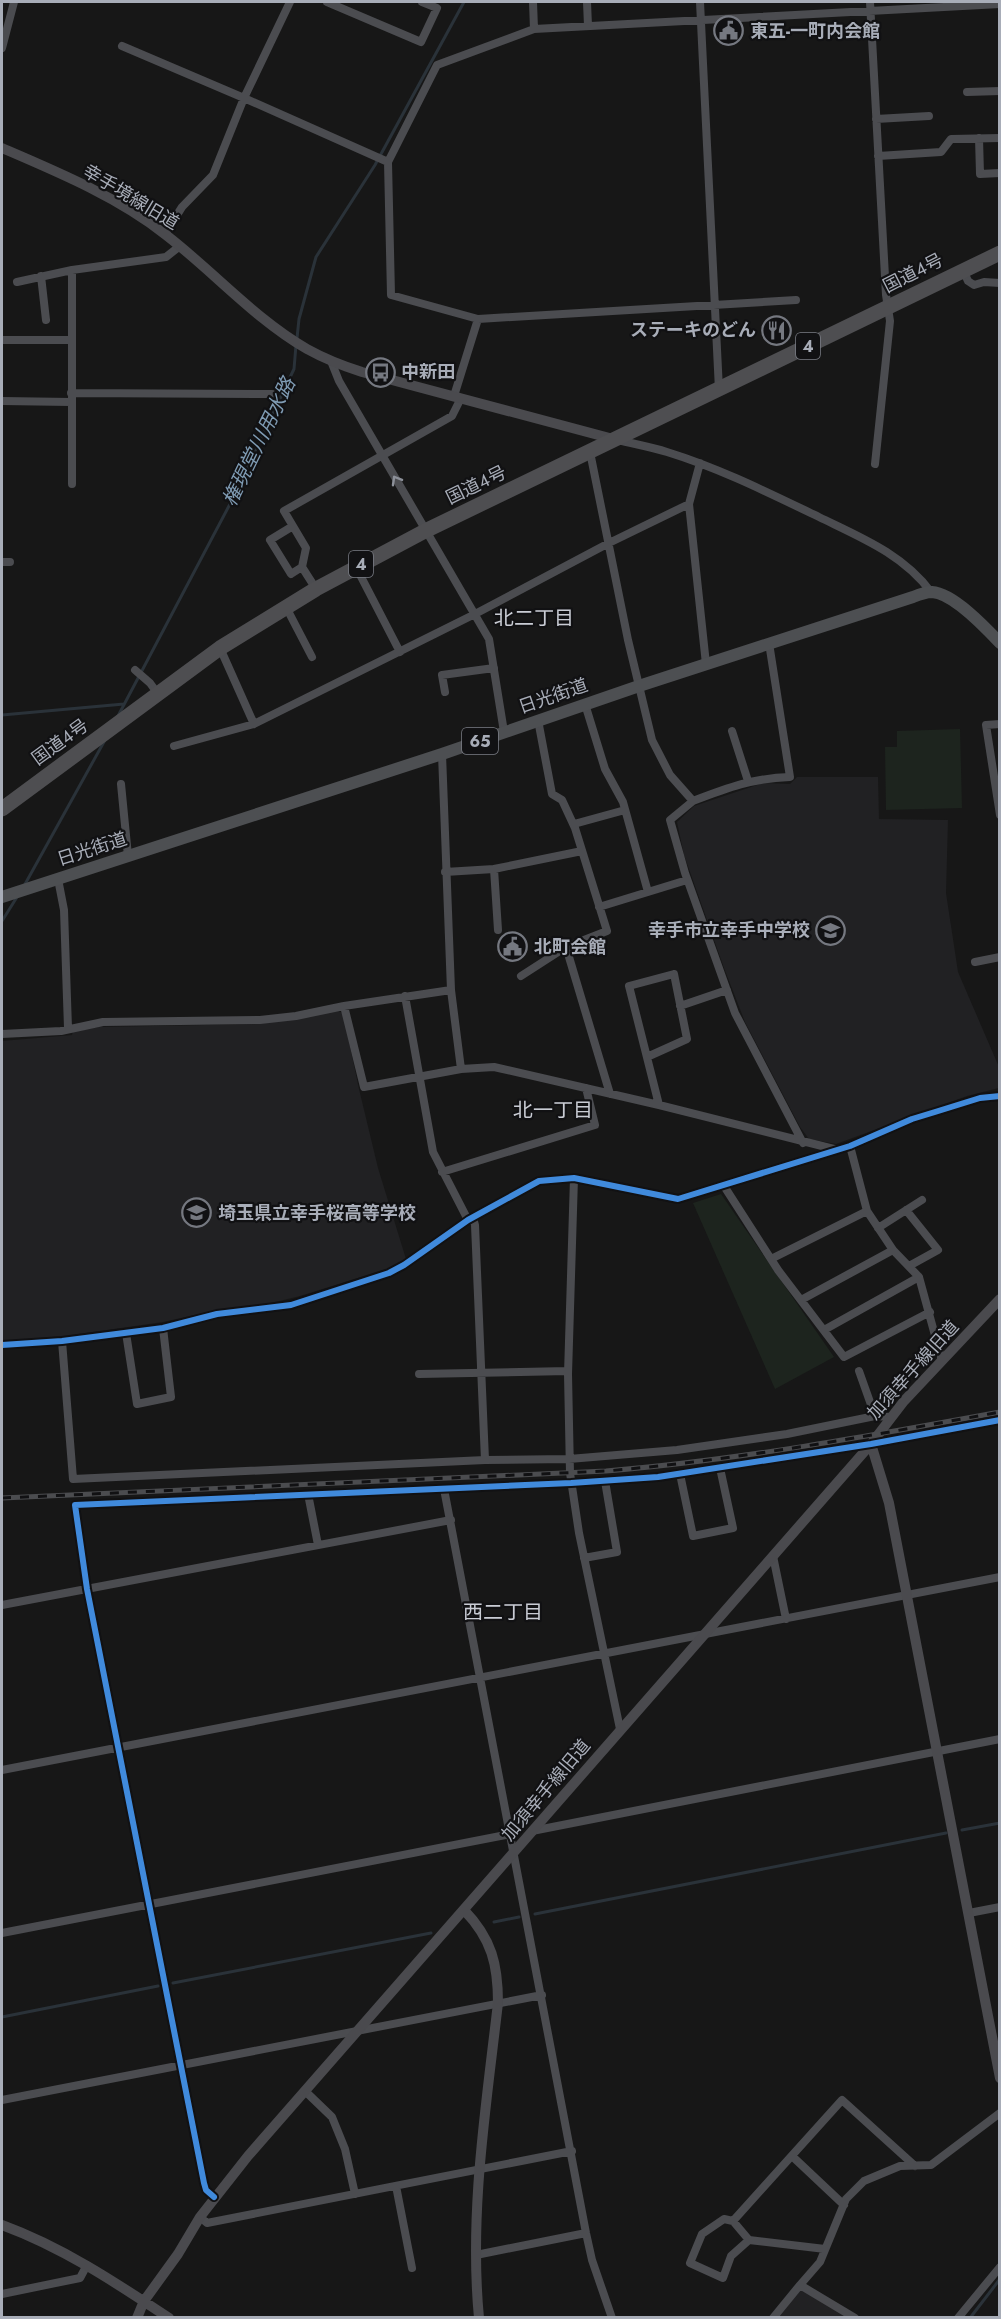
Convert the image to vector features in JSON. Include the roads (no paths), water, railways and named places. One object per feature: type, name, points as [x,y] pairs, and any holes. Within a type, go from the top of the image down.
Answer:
[{"type":"highway","name":"国道4号","points":[[2,809],[220,648],[316,589],[425,531],[617,440],[999,252]]},
{"type":"main road","points":[[932,592],[954,602],[998,640]]},
{"type":"main road","name":"日光街道","points":[[5,896],[442,754],[706,664],[932,592]]},
{"type":"street","points":[[2,48],[14,2]]},
{"type":"street","points":[[165,234],[182,207],[213,175],[244,98],[290,2]]},
{"type":"street","points":[[327,2],[421,42],[437,8],[422,2]]},
{"type":"street","points":[[533,2],[534,29]]},
{"type":"street","points":[[587,2],[588,26]]},
{"type":"street","points":[[700,2],[716,304],[718,390]]},
{"type":"street","points":[[796,300],[478,319],[391,294],[388,162],[437,65],[534,29],[870,6],[999,4]]},
{"type":"street","points":[[870,6],[890,321],[875,464]]},
{"type":"street","points":[[122,46],[388,162]]},
{"type":"street","points":[[967,92],[999,91]]},
{"type":"street","points":[[876,119],[929,116]]},
{"type":"street","points":[[979,138],[980,174],[999,173]]},
{"type":"street","points":[[878,156],[941,152],[951,139],[999,138]]},
{"type":"street","name":"幸手境線旧道","points":[[2,148],[106,197],[165,234],[288,337],[331,361]]},
{"type":"street","points":[[17,282],[72,270],[166,256],[180,246]]},
{"type":"street","points":[[72,270],[72,484]]},
{"type":"street","points":[[963,270],[968,282],[974,285],[984,282],[999,283]]},
{"type":"street","points":[[41,276],[46,320]]},
{"type":"street","points":[[316,589],[302,567],[306,548],[284,511],[452,416],[478,319]]},
{"type":"street","points":[[2,340],[71,340]]},
{"type":"street","points":[[331,361],[362,372],[665,451],[700,463],[869,540],[910,567],[932,592]]},
{"type":"street","points":[[331,361],[339,381],[489,639],[504,732]]},
{"type":"street","points":[[2,401],[272,394]]},
{"type":"street","points":[[590,452],[652,740],[670,775],[693,801]]},
{"type":"street","points":[[700,463],[689,504],[706,664]]},
{"type":"street","points":[[174,746],[254,724],[689,504]]},
{"type":"street","points":[[293,526],[270,540],[291,574],[302,567]]},
{"type":"street","points":[[356,567],[400,652]]},
{"type":"street","points":[[286,607],[312,657]]},
{"type":"street","points":[[768,644],[790,777],[748,781],[693,801],[670,820],[687,880],[735,1014],[803,1143]]},
{"type":"street","points":[[220,648],[254,724]]},
{"type":"street","points":[[445,692],[442,675],[494,668]]},
{"type":"street","points":[[135,670],[150,683],[158,694]]},
{"type":"street","points":[[585,704],[605,769],[625,810],[648,892]]},
{"type":"street","points":[[520,976],[566,947],[607,931],[574,824],[562,800],[552,794],[538,720]]},
{"type":"street","points":[[999,724],[986,725],[999,815]]},
{"type":"street","points":[[732,731],[748,781]]},
{"type":"street","points":[[442,754],[451,990],[461,1069]]},
{"type":"street","points":[[121,784],[128,856]]},
{"type":"street","points":[[574,824],[625,810]]},
{"type":"street","points":[[445,872],[494,869],[582,850]]},
{"type":"street","points":[[494,869],[498,930]]},
{"type":"street","points":[[58,879],[64,910],[68,1028]]},
{"type":"street","points":[[599,907],[687,880]]},
{"type":"street","points":[[566,947],[610,1094]]},
{"type":"street","points":[[975,962],[999,957]]},
{"type":"street","points":[[647,1057],[687,1039],[674,974],[629,986],[659,1105]]},
{"type":"street","points":[[2,1034],[61,1030],[103,1022],[260,1020],[451,990]]},
{"type":"street","points":[[680,1006],[727,990]]},
{"type":"street","points":[[405,996],[433,1152],[442,1172],[475,1225],[485,1460]]},
{"type":"street","points":[[344,1006],[364,1088],[461,1069],[494,1067],[835,1149]]},
{"type":"street","points":[[442,1172],[595,1125],[586,1088]]},
{"type":"street","points":[[2,1345],[62,1341],[163,1328],[217,1314],[291,1305],[404,1266],[471,1219],[539,1182],[574,1178],[678,1199],[850,1146],[920,1117],[980,1098],[999,1096]]},
{"type":"street","points":[[850,1146],[867,1211],[893,1250],[919,1276],[942,1361]]},
{"type":"street","points":[[574,1178],[568,1371],[571,1483],[584,1558],[620,1729]]},
{"type":"street","points":[[724,1186],[771,1259],[844,1357],[930,1312]]},
{"type":"street","points":[[878,1228],[922,1200]]},
{"type":"street","points":[[906,1210],[938,1250],[909,1266]]},
{"type":"street","points":[[771,1259],[867,1211]]},
{"type":"street","points":[[801,1300],[893,1250]]},
{"type":"street","points":[[824,1330],[919,1276]]},
{"type":"street","name":"加須幸手線旧道","points":[[137,2318],[144,2301],[178,2254],[214,2197],[356,2031],[464,1911],[620,1729],[871,1444],[891,1417],[998,1303]]},
{"type":"street","points":[[126,1333],[136,1404],[171,1397],[163,1328]]},
{"type":"street","points":[[62,1341],[73,1479],[485,1460],[569,1459],[688,1448],[787,1434],[875,1416],[891,1417]]},
{"type":"street","points":[[419,1374],[568,1371]]},
{"type":"street","points":[[858,1371],[875,1416]]},
{"type":"street","points":[[214,2197],[206,2190],[204,2183],[180,2067],[87,1589],[75,1505],[605,1481],[720,1468],[871,1444],[999,1420]]},
{"type":"street","points":[[871,1444],[889,1503],[999,2078]]},
{"type":"street","points":[[680,1474],[693,1536],[733,1528],[720,1468]]},
{"type":"street","points":[[584,1558],[617,1552],[605,1481]]},
{"type":"street","points":[[444,1489],[586,2234],[592,2260],[612,2318]]},
{"type":"street","points":[[308,1494],[318,1545]]},
{"type":"street","points":[[2,1605],[451,1520]]},
{"type":"street","points":[[773,1556],[786,1619]]},
{"type":"street","points":[[2,1770],[999,1577]]},
{"type":"street","points":[[532,1831],[999,1739]]},
{"type":"street","points":[[2,1933],[511,1834]]},
{"type":"street","points":[[969,1913],[999,1907]]},
{"type":"street","points":[[464,1911],[483,1934],[493,1955],[498,2003],[481,2169],[476,2255],[479,2318]]},
{"type":"street","points":[[2,2100],[542,1995]]},
{"type":"street","points":[[305,2091],[332,2117],[345,2149],[355,2194]]},
{"type":"street","points":[[734,2221],[842,2100],[915,2166]]},
{"type":"street","points":[[773,2318],[820,2262],[846,2199],[864,2181],[900,2166],[931,2165],[999,2113]]},
{"type":"street","points":[[200,2217],[207,2223],[572,2151]]},
{"type":"street","points":[[792,2156],[844,2205]]},
{"type":"street","points":[[396,2186],[412,2268]]},
{"type":"street","points":[[749,2241],[734,2221],[723,2219],[702,2234],[690,2263],[723,2278],[731,2256],[749,2241],[825,2248]]},
{"type":"street","points":[[2,2225],[37,2238],[87,2265],[169,2318]]},
{"type":"street","points":[[476,2255],[586,2234]]},
{"type":"street","points":[[2,2294],[80,2278],[87,2265]]},
{"type":"street","points":[[958,2318],[999,2267]]},
{"type":"street","points":[[800,2285],[855,2318]]},
{"type":"waterway","name":"権現堂川用水路","points":[[297,338],[299,319],[316,257],[375,165],[464,2]]},
{"type":"waterway","name":"権現堂川用水路","points":[[118,716],[230,504],[294,369],[296,345]]},
{"type":"waterway","name":"権現堂川用水路","points":[[2,715],[124,704]]},
{"type":"waterway","points":[[24,886],[105,740]]},
{"type":"waterway","points":[[2,921],[17,897]]},
{"type":"waterway","points":[[962,1830],[1000,1823]]},
{"type":"waterway","points":[[535,1914],[946,1833]]},
{"type":"waterway","points":[[494,1922],[519,1917]]},
{"type":"waterway","points":[[173,1983],[431,1933]]},
{"type":"waterway","points":[[2,2017],[158,1986]]},
{"type":"waterway","points":[[970,2318],[1000,2279]]},
{"type":"railway","points":[[2,1498],[606,1471],[754,1454],[1000,1412]]},
{"type":"place","name":"東五-一町内会館","points":[[729,31]]},
{"type":"place","name":"ステーキのどん","points":[[777,330]]},
{"type":"place","name":"中新田","points":[[380,372]]},
{"type":"place","name":"幸手市立幸手中学校","points":[[831,930]]},
{"type":"place","name":"北町会館","points":[[513,947]]},
{"type":"place","name":"埼玉県立幸手桜高等学校","points":[[197,1213]]},
{"type":"district","name":"北二丁目","points":[[534,618]]},
{"type":"district","name":"北一丁目","points":[[553,1110]]},
{"type":"district","name":"西二丁目","points":[[503,1612]]}]
